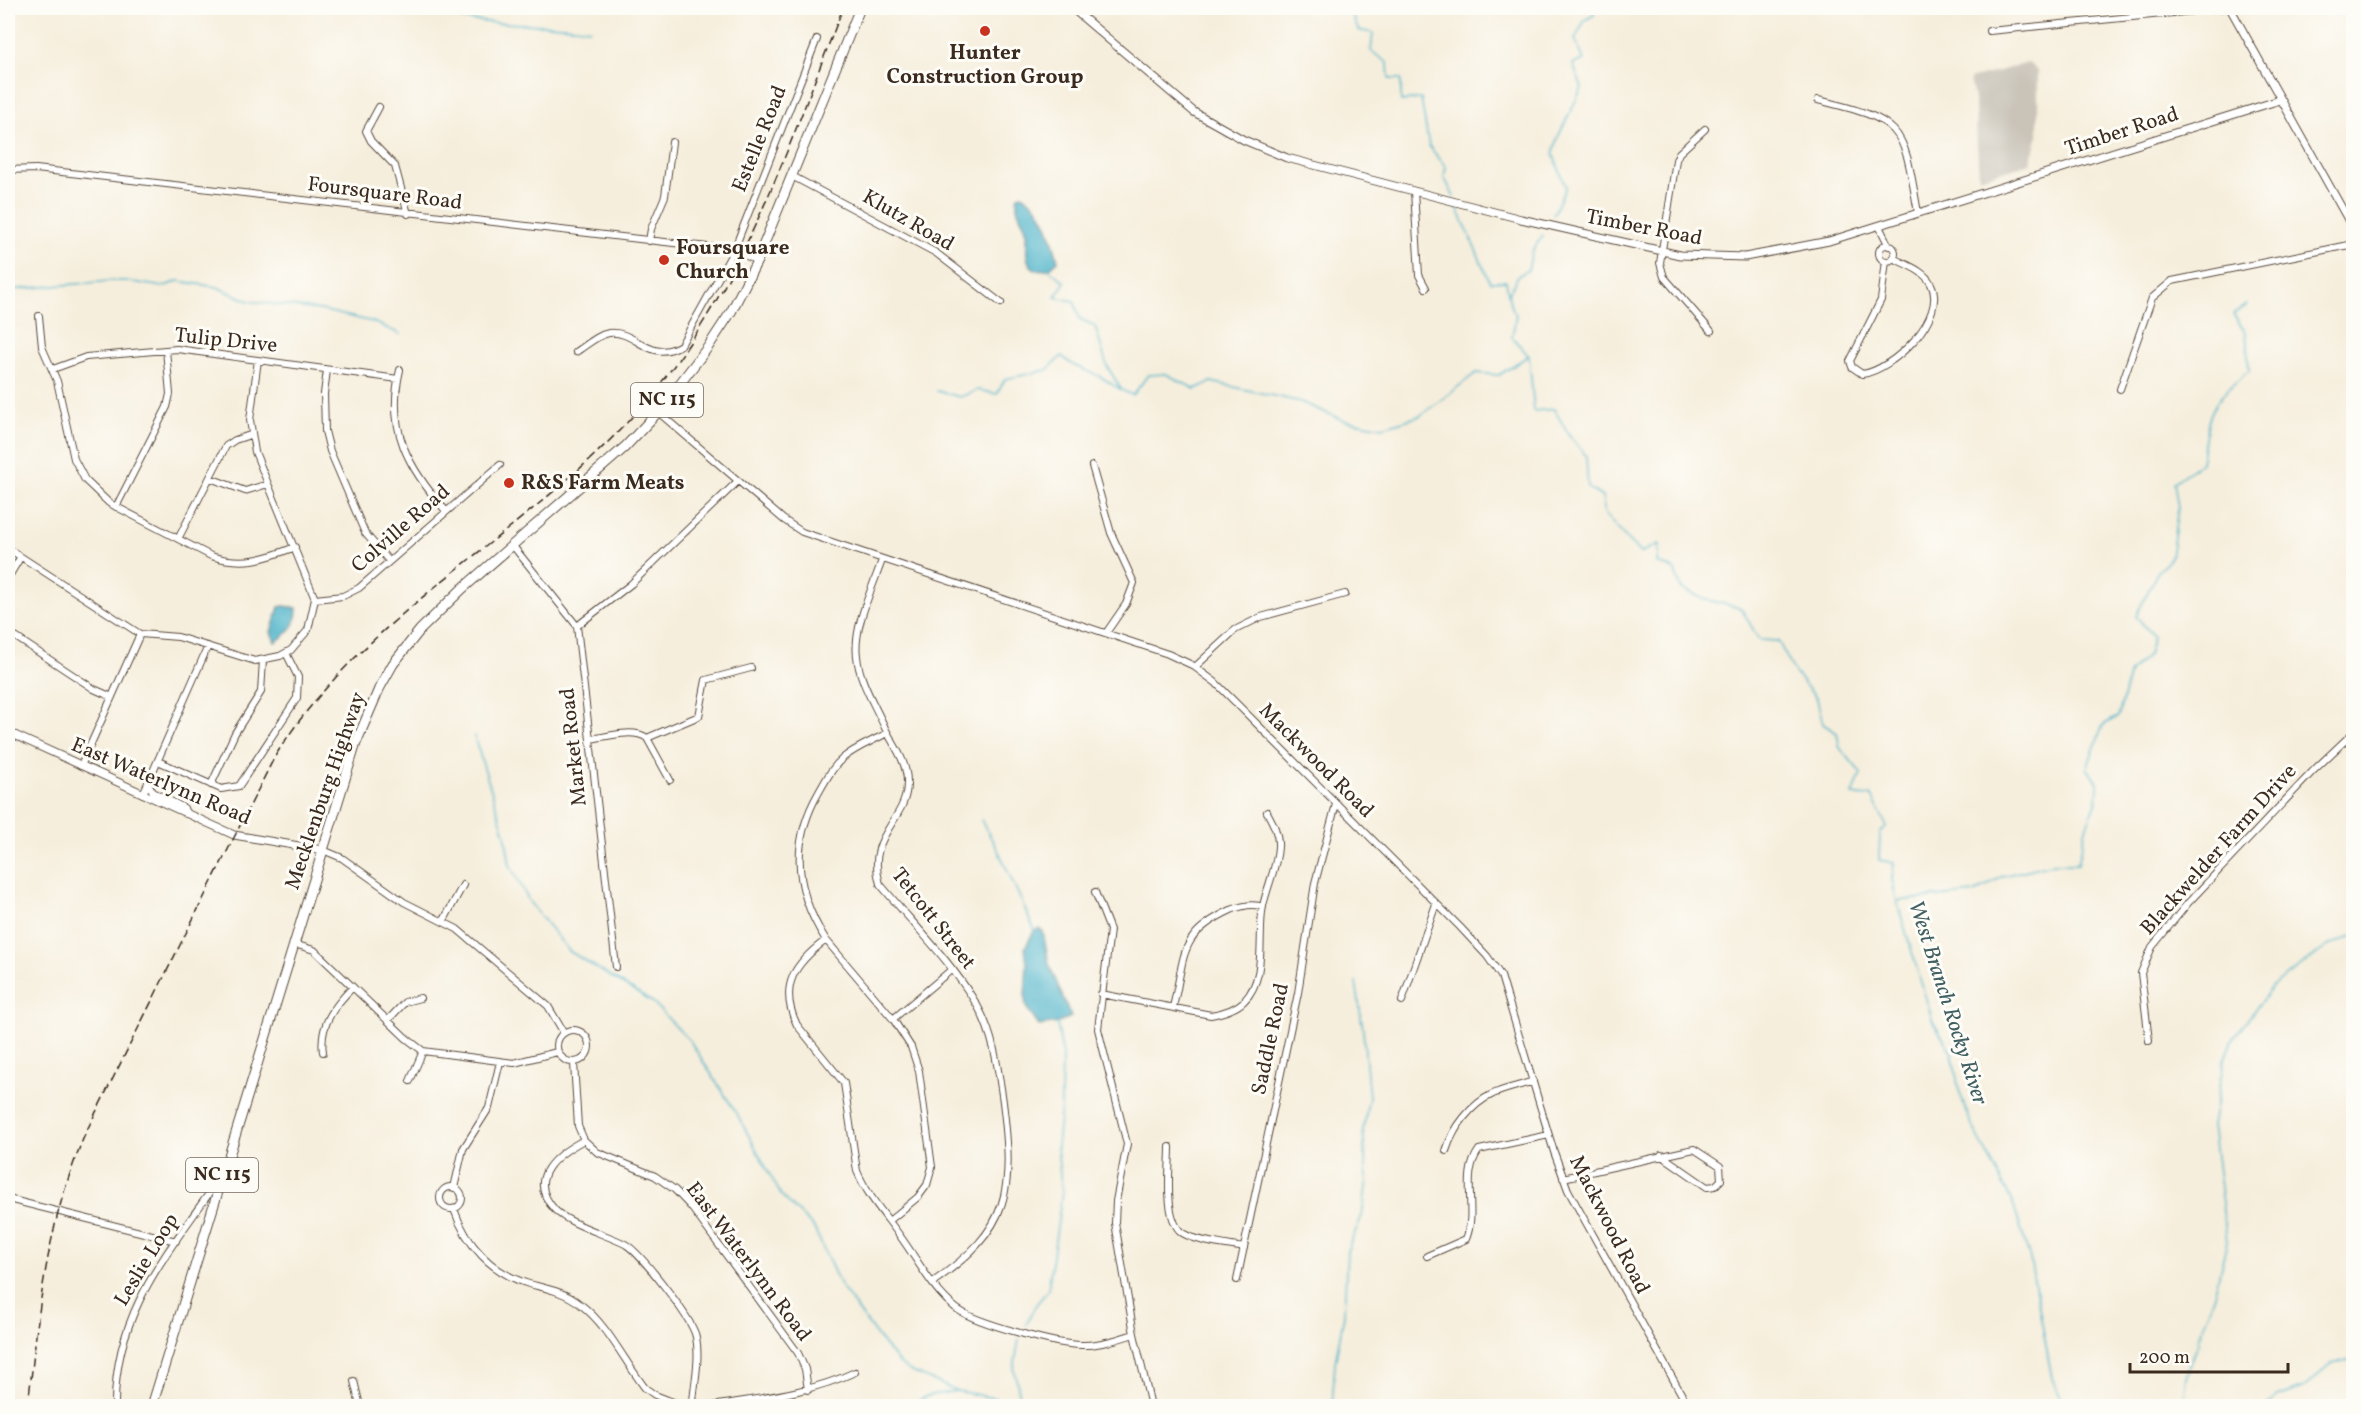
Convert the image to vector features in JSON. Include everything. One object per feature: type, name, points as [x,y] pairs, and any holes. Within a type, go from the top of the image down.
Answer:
[{"type":"main road","name":"Mecklenburg Highway","points":[[152,1407],[366,715],[393,664],[445,604],[625,447],[658,412],[708,347],[757,261],[860,8]]},
{"type":"street","name":"Timber Road","points":[[1072,8],[1164,89],[1216,125],[1287,158],[1661,252],[1700,257],[1754,256],[1797,249],[1880,229],[1918,213],[2280,100]]},
{"type":"street","points":[[1989,31],[2224,8]]},
{"type":"street","points":[[2230,8],[2354,230]]},
{"type":"street","name":"Estelle Road","points":[[576,352],[598,337],[612,333],[654,351],[663,351],[681,345],[734,250],[818,39]]},
{"type":"street","points":[[1818,100],[1877,116],[1895,129],[1906,154],[1918,213]]},
{"type":"street","points":[[379,107],[366,131],[371,141],[394,166],[408,214]]},
{"type":"street","points":[[1705,129],[1679,153],[1676,160],[1660,271],[1711,331]]},
{"type":"street","points":[[649,240],[651,229],[665,196],[672,141]]},
{"type":"street","name":"Foursquare Road","points":[[8,170],[36,169],[408,214],[734,250],[757,261]]},
{"type":"street","name":"Klutz Road","points":[[792,176],[936,253],[1001,303]]},
{"type":"street","points":[[1414,191],[1419,275],[1426,288]]},
{"type":"street","points":[[1880,229],[1882,247],[1879,256],[1890,260],[1916,269],[1931,283],[1935,293],[1932,317],[1915,339],[1893,359],[1862,374],[1852,367],[1850,362],[1881,300],[1890,260],[1894,251],[1880,229]]},
{"type":"street","points":[[2120,389],[2152,298],[2172,281],[2354,244]]},
{"type":"street","points":[[1882,247],[1889,246]]},
{"type":"street","points":[[39,316],[42,347],[53,369],[74,459],[93,489],[116,507],[211,556],[226,561],[252,562],[295,547]]},
{"type":"street","points":[[116,507],[167,407],[170,394],[166,350]]},
{"type":"street","name":"Tulip Drive","points":[[53,369],[86,357],[166,350],[258,360],[398,380]]},
{"type":"street","points":[[9,549],[140,634],[178,637],[246,659],[263,660],[286,653],[301,641],[308,630],[315,599],[250,435],[258,360]]},
{"type":"street","points":[[327,370],[324,394],[325,431],[330,451],[365,533],[388,561]]},
{"type":"street","points":[[400,370],[395,407],[398,434],[418,479],[446,512]]},
{"type":"street","name":"Mackwood Road","points":[[658,412],[784,520],[802,532],[1168,654],[1195,667],[1215,682],[1487,956],[1501,976],[1563,1178],[1688,1407]]},
{"type":"street","points":[[178,539],[226,446],[250,435]]},
{"type":"street","name":"Colville Road","points":[[315,599],[343,596],[352,592],[500,465]]},
{"type":"street","points":[[1092,466],[1112,533],[1134,583],[1126,604],[1106,633]]},
{"type":"street","points":[[210,478],[245,491],[268,484]]},
{"type":"street","points":[[513,546],[577,626],[631,584],[738,481]]},
{"type":"street","points":[[8,578],[20,558]]},
{"type":"street","name":"Tetcott Street","points":[[882,560],[860,623],[856,657],[863,680],[887,733],[905,765],[908,785],[900,806],[878,848],[877,872],[880,884],[951,970],[978,1007],[992,1039],[1003,1107],[1009,1175],[1001,1209],[986,1236],[964,1260],[933,1282]]},
{"type":"street","points":[[1195,667],[1235,630],[1261,618],[1345,594]]},
{"type":"street","name":"Market Road","points":[[577,626],[616,967]]},
{"type":"street","points":[[8,632],[94,689],[112,697]]},
{"type":"street","points":[[81,766],[140,634]]},
{"type":"street","points":[[143,794],[149,785],[168,732],[208,646]]},
{"type":"street","points":[[158,761],[221,789],[240,786],[297,698],[298,677],[286,653]]},
{"type":"street","points":[[211,785],[235,733],[261,692],[263,660]]},
{"type":"street","points":[[647,738],[699,716],[706,680],[751,668]]},
{"type":"street","name":"East Waterlynn Road","points":[[8,732],[234,835],[323,850],[342,858],[404,902],[457,929],[548,1006],[564,1033]]},
{"type":"street","name":"Blackwelder Farm Drive","points":[[2149,1041],[2140,973],[2152,947],[2188,903],[2314,770],[2354,732]]},
{"type":"street","points":[[887,733],[856,749],[836,764],[816,798],[803,827],[799,856],[801,884],[808,910],[826,940],[893,1019],[911,1047],[917,1064],[932,1167],[927,1185],[918,1197],[889,1221]]},
{"type":"street","points":[[590,739],[642,734],[647,738],[670,780]]},
{"type":"street","points":[[149,785],[153,792],[184,808],[186,814]]},
{"type":"street","name":"Saddle Road","points":[[1237,1280],[1298,993],[1306,930],[1320,859],[1336,804]]},
{"type":"street","points":[[1101,994],[1211,1015],[1226,1012],[1245,1000],[1253,987],[1259,961],[1263,907],[1278,847],[1275,828],[1267,812]]},
{"type":"street","points":[[443,922],[463,885]]},
{"type":"street","points":[[1095,892],[1110,930],[1098,1029],[1127,1144],[1116,1201],[1115,1223],[1134,1334],[1151,1407]]},
{"type":"street","points":[[1173,1006],[1187,945],[1193,934],[1216,917],[1239,907],[1257,904],[1263,907]]},
{"type":"street","points":[[1402,1001],[1436,904]]},
{"type":"street","points":[[826,940],[798,964],[790,984],[789,1004],[797,1025],[844,1083],[857,1171],[862,1183],[933,1282],[955,1307],[965,1314],[1051,1340],[1084,1345],[1134,1334]]},
{"type":"street","points":[[294,944],[314,950],[423,1051],[439,1055],[472,1056],[500,1062],[522,1062],[557,1052]]},
{"type":"street","points":[[893,1019],[951,970]]},
{"type":"street","points":[[323,1052],[322,1037],[327,1021],[333,1009],[354,987]]},
{"type":"street","points":[[388,1020],[405,1002],[420,998]]},
{"type":"street","points":[[578,1030],[589,1042],[586,1056],[574,1063],[562,1059],[557,1052],[557,1041],[564,1033],[578,1030]]},
{"type":"street","points":[[410,1081],[423,1051]]},
{"type":"street","points":[[454,1188],[463,1149],[489,1108],[500,1062]]},
{"type":"street","points":[[574,1063],[578,1126],[584,1140],[558,1155],[548,1167],[544,1185],[547,1199],[562,1215],[634,1249],[689,1321],[697,1344],[693,1401]]},
{"type":"street","points":[[1446,1151],[1449,1139],[1472,1108],[1493,1094],[1533,1081]]},
{"type":"street","points":[[1427,1256],[1466,1239],[1473,1209],[1469,1177],[1472,1159],[1479,1150],[1549,1135]]},
{"type":"street","name":"East Waterlynn Road","points":[[584,1140],[597,1152],[662,1180],[691,1207],[798,1353],[805,1369],[808,1390]]},
{"type":"street","points":[[1170,1147],[1170,1204],[1173,1220],[1180,1231],[1191,1237],[1244,1248]]},
{"type":"street","points":[[1563,1178],[1661,1155],[1695,1149],[1720,1166],[1720,1180],[1715,1186],[1707,1187],[1661,1155]]},
{"type":"street","name":"Leslie Loop","points":[[115,1407],[118,1359],[126,1330],[139,1298],[223,1173]]},
{"type":"street","points":[[454,1188],[460,1192],[462,1198],[460,1205],[454,1209]]},
{"type":"street","points":[[454,1188],[444,1191],[441,1197],[444,1206],[454,1209],[472,1245],[492,1265],[512,1277],[558,1291],[578,1302],[595,1318],[645,1388],[683,1407],[693,1401]]},
{"type":"street","points":[[8,1199],[176,1241]]},
{"type":"street","points":[[713,1407],[808,1390],[831,1384],[855,1372]]},
{"type":"street","points":[[354,1381],[360,1407]]},
{"type":"street","points":[[693,1401],[701,1407]]},
{"type":"street","points":[[401,1407],[411,1407]]},
{"type":"shaded area","points":[[2028,63],[2038,70],[2038,135],[2030,163],[1979,178],[1975,105],[1970,79]]},
{"type":"water","points":[[1022,195],[1030,200],[1042,215],[1050,233],[1058,261],[1049,269],[1036,270],[1027,258],[1027,234],[1017,206],[1018,196]]},
{"type":"water","points":[[279,607],[297,608],[296,619],[288,632],[275,642],[271,632]]},
{"type":"water","points":[[1039,929],[1043,932],[1049,964],[1071,1017],[1057,1023],[1039,1026],[1026,1007],[1025,948],[1034,931]]},
{"type":"waterway","points":[[424,8],[444,15],[485,22],[590,29]]},
{"type":"waterway","name":"West Branch Rocky River","points":[[1350,8],[1358,30],[1373,33],[1371,51],[1388,63],[1389,79],[1401,79],[1401,101],[1421,99],[1429,146],[1446,167],[1444,177],[1454,197]]},
{"type":"waterway","points":[[1553,215],[1566,187],[1553,154],[1559,135],[1582,88],[1573,64],[1584,60],[1575,39],[1585,20],[1594,15],[1593,8]]},
{"type":"waterway","name":"West Branch Rocky River","points":[[1457,207],[1490,282],[1506,281],[1510,304],[1516,315],[1512,337],[1529,356],[1534,411],[1554,409],[1567,432],[1586,456],[1588,488],[1602,497],[1605,515],[1640,553],[1659,544],[1657,563],[1674,569],[1681,588],[1703,599],[1741,608],[1759,640],[1778,641],[1795,673],[1817,699],[1823,724],[1837,733],[1840,748],[1861,773],[1853,795],[1872,796],[1887,827],[1880,833],[1879,860],[1894,863],[1892,879],[1897,902],[1933,1022],[1952,1053],[1959,1090],[1970,1121],[2014,1206],[2030,1259],[2052,1378],[2063,1406]]},
{"type":"waterway","points":[[1509,294],[1518,276],[1528,270],[1532,251],[1543,235]]},
{"type":"waterway","points":[[1047,268],[1065,282],[1055,297],[1074,301],[1080,319],[1095,326],[1107,366],[1121,389]]},
{"type":"waterway","points":[[8,290],[110,281],[127,281],[163,287],[178,281],[217,287],[249,301],[321,310],[373,322],[400,334]]},
{"type":"waterway","points":[[1898,901],[1975,893],[2003,876],[2052,864],[2078,864],[2086,828],[2097,801],[2098,784],[2087,768],[2103,725],[2118,717],[2130,672],[2148,655],[2153,636],[2136,616],[2157,573],[2171,558],[2178,507],[2174,482],[2201,463],[2212,410],[2225,392],[2249,371],[2246,333],[2233,314],[2247,305]]},
{"type":"waterway","points":[[937,391],[960,397],[978,390],[997,394],[1005,379],[1047,370],[1062,356],[1077,367],[1133,395],[1148,375],[1166,374],[1195,389],[1211,382],[1301,402],[1343,420],[1383,427],[1420,416],[1476,373],[1499,375],[1528,356]]},
{"type":"waterway","points":[[474,736],[505,834],[510,865],[530,903],[569,951],[652,1002],[690,1041],[737,1114],[781,1195],[814,1228],[840,1285],[897,1361],[910,1371],[957,1391],[999,1399],[1017,1406]]},
{"type":"waterway","points":[[981,820],[999,852],[1035,931]]},
{"type":"waterway","points":[[2183,1406],[2188,1369],[2214,1295],[2227,1242],[2212,1126],[2224,1061],[2232,1040],[2273,986],[2328,946],[2354,935]]},
{"type":"waterway","points":[[1332,1406],[1335,1363],[1344,1315],[1347,1251],[1362,1216],[1367,1180],[1363,1130],[1369,1097],[1356,982]]},
{"type":"waterway","points":[[1026,1325],[1035,1306],[1048,1290],[1062,1192],[1057,1147],[1061,1108],[1062,1052],[1057,1023]]},
{"type":"waterway","points":[[1019,1339],[1014,1369],[1022,1406]]},
{"type":"waterway","points":[[2266,1406],[2278,1397],[2305,1387],[2331,1364],[2354,1360]]},
{"type":"waterway","points":[[910,1406],[927,1396],[956,1391]]},
{"type":"railway","points":[[28,1406],[46,1267],[72,1166],[86,1132],[274,758],[308,710],[347,666],[390,625],[573,474],[616,434],[657,387],[693,338],[724,287],[751,233],[799,123],[843,8]]},
{"type":"place","name":"Hunter Construction Group","points":[[985,31]]},
{"type":"place","name":"Foursquare Church","points":[[664,260]]},
{"type":"place","name":"R&S Farm Meats","points":[[509,483]]}]
